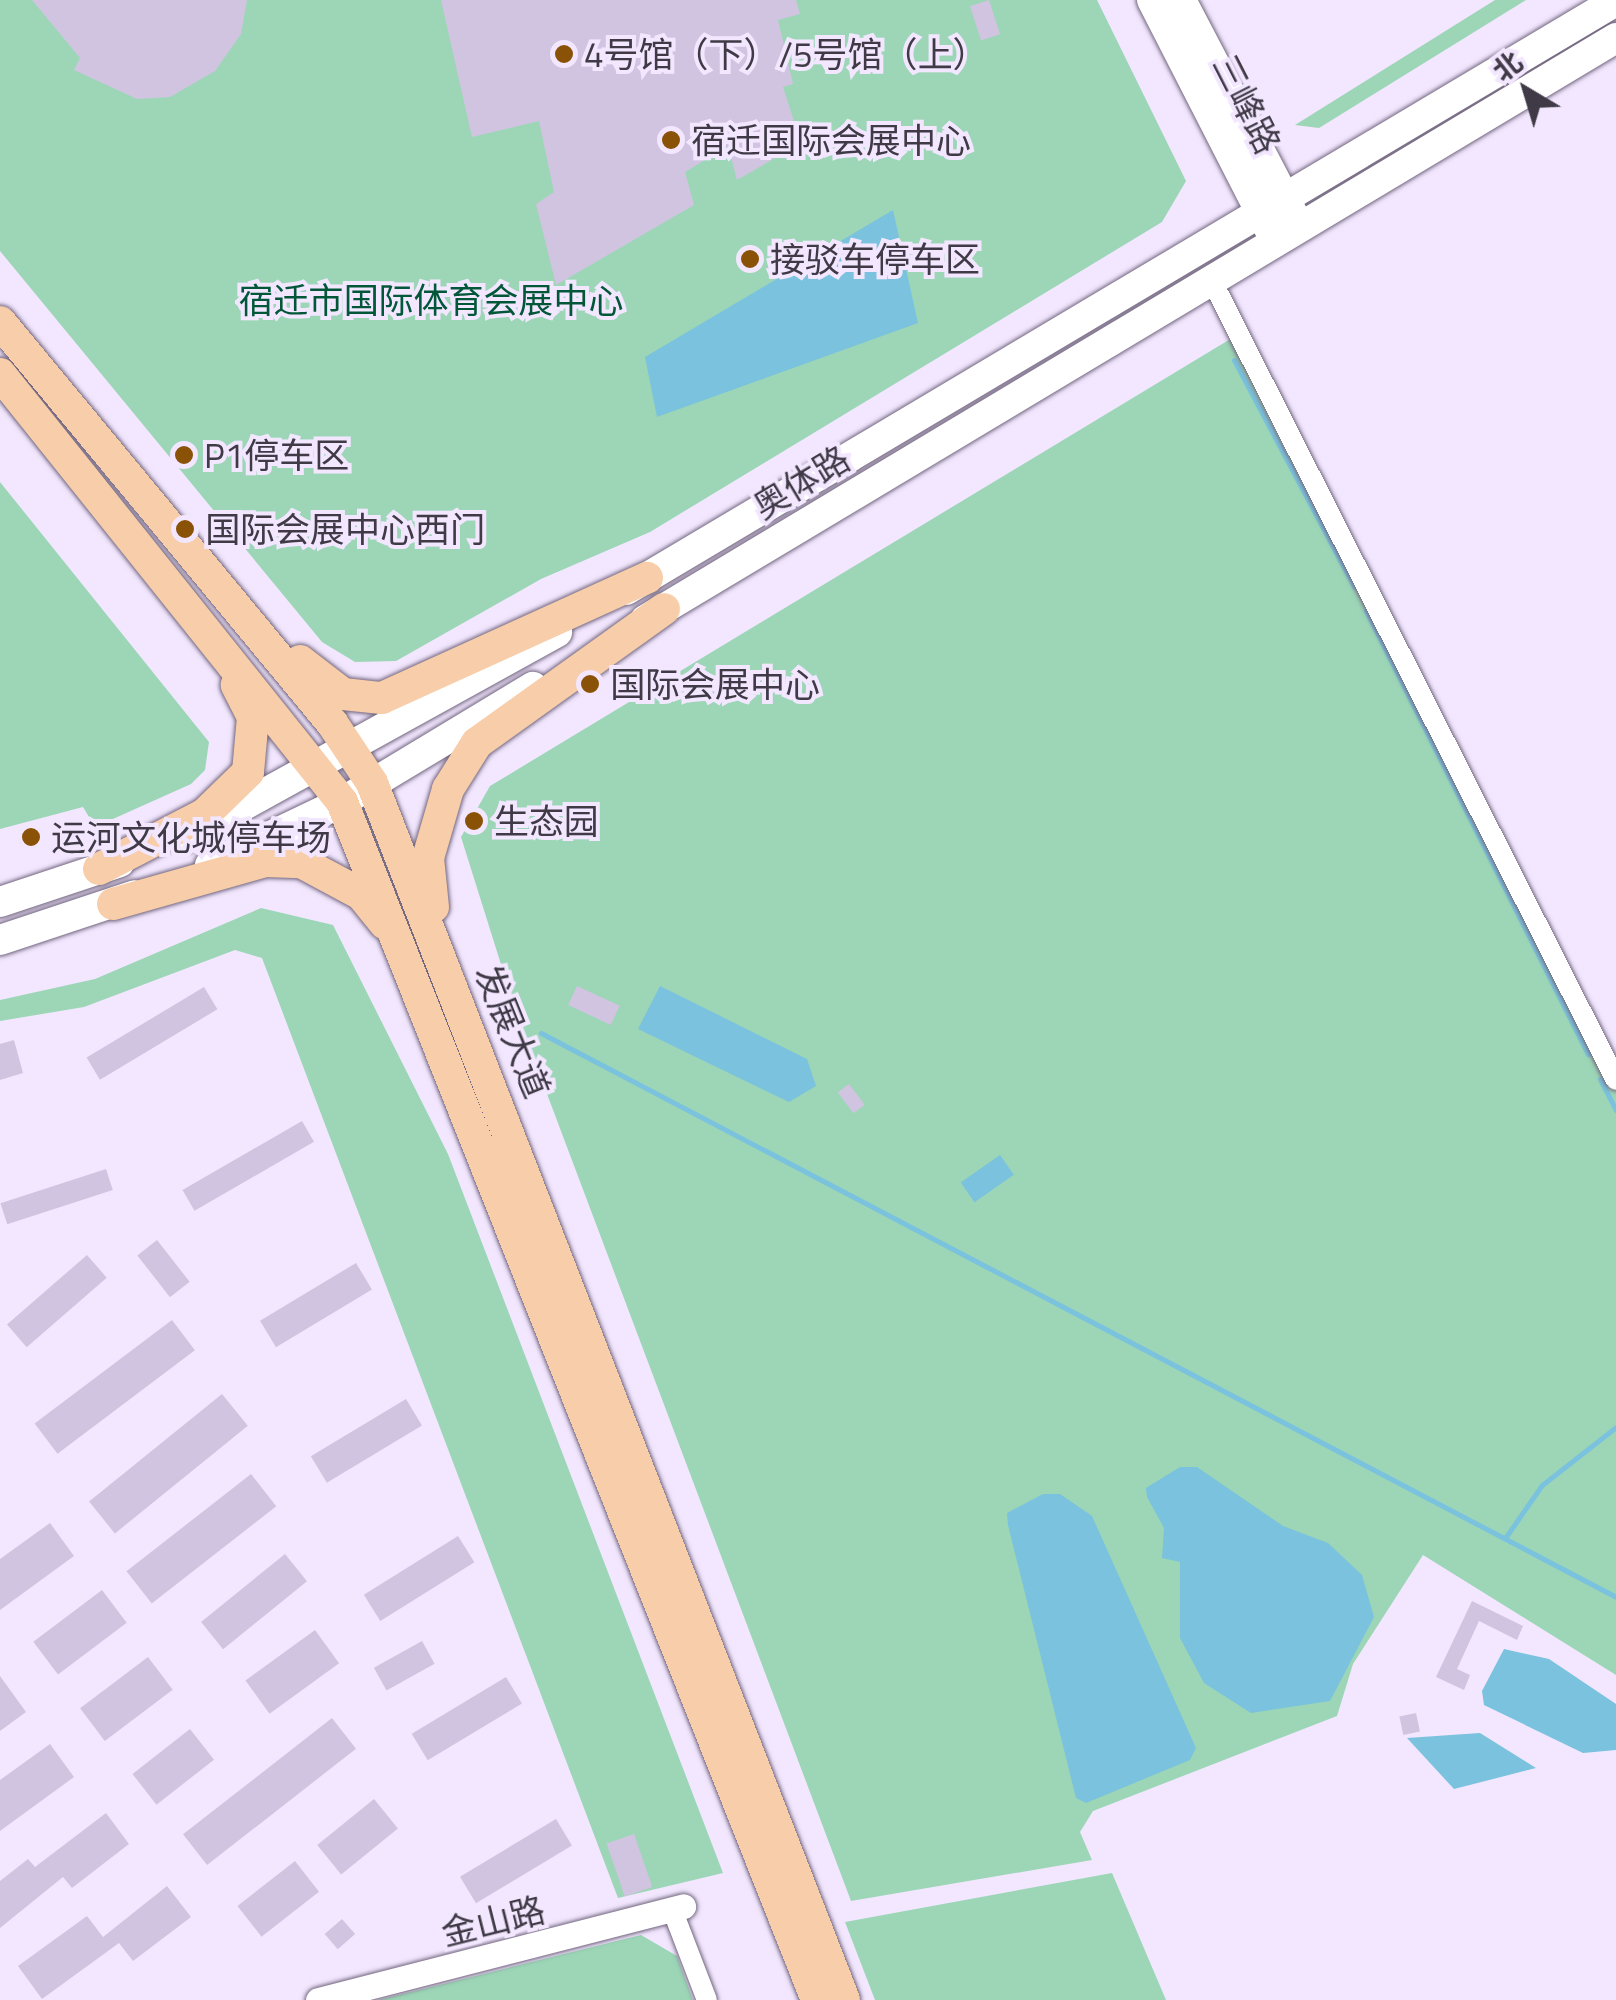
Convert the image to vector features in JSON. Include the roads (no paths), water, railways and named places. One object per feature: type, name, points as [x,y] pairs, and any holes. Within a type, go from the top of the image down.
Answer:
[{"type":"main road","name":"三峰路","points":[[1152,0],[1288,235]]},
{"type":"main road","name":"三峰路","points":[[1181,0],[1272,205]]},
{"type":"main road","name":"奥体路","points":[[0,902],[99,870],[321,769],[1616,1]]},
{"type":"main road","name":"奥体路","points":[[0,940],[113,904],[342,802],[1616,38]]},
{"type":"main road","name":"发展大道","points":[[0,322],[354,750],[372,784],[490,1119],[780,1869]]},
{"type":"main road","name":"发展大道","points":[[0,374],[321,769],[342,802],[490,1119]]},
{"type":"main road","points":[[199,562],[317,677],[343,694],[382,698],[647,578]]},
{"type":"main road","points":[[99,870],[204,814],[255,758],[241,690],[168,581]]},
{"type":"main road","points":[[490,1119],[428,892],[448,789],[498,722],[664,608]]},
{"type":"main road","points":[[113,904],[265,862],[337,876],[384,920],[490,1119]]},
{"type":"main road","points":[[780,1869],[818,2000]]},
{"type":"main road","points":[[780,1869],[844,2000]]},
{"type":"street","points":[[1212,281],[1616,1080]]},
{"type":"street","points":[[678,1908],[707,2000]]},
{"type":"street","name":"金山路","points":[[318,2000],[678,1908]]},
{"type":"water","points":[[893,210],[918,323],[657,417],[645,357]]},
{"type":"water","points":[[660,986],[807,1059],[816,1086],[789,1102],[638,1029]]},
{"type":"water","points":[[1000,1155],[1014,1175],[974,1202],[961,1183]]},
{"type":"water","points":[[1180,1467],[1197,1467],[1283,1526],[1328,1543],[1362,1575],[1374,1617],[1330,1701],[1251,1713],[1204,1683],[1180,1638],[1180,1562],[1162,1558],[1164,1528],[1146,1488]]},
{"type":"water","points":[[1043,1494],[1060,1494],[1092,1516],[1196,1748],[1190,1760],[1086,1803],[1076,1798],[1008,1525],[1007,1513]]},
{"type":"water","points":[[1504,1649],[1549,1659],[1616,1704],[1616,1750],[1583,1753],[1484,1705],[1482,1691]]},
{"type":"water","points":[[1480,1733],[1536,1768],[1454,1789],[1407,1738]]},
{"type":"waterway","points":[[1234,360],[1354,587]]},
{"type":"waterway","points":[[1366,611],[1588,1055]]},
{"type":"waterway","points":[[541,1033],[1616,1597]]},
{"type":"waterway","points":[[1600,1079],[1616,1110]]},
{"type":"waterway","points":[[1505,1538],[1542,1485],[1616,1427]]},
{"type":"place","name":"4号馆（下）/5号馆（上）","points":[[564,54]]},
{"type":"place","name":"宿迁国际会展中心","points":[[671,140]]},
{"type":"place","name":"接驳车停车区","points":[[750,259]]},
{"type":"place","name":"P1停车区","points":[[184,455]]},
{"type":"place","name":"国际会展中心西门","points":[[185,529]]},
{"type":"place","name":"国际会展中心","points":[[590,684]]},
{"type":"place","name":"生态园","points":[[474,821]]},
{"type":"place","name":"运河文化城停车场","points":[[31,837]]},
{"type":"park label","name":"宿迁市国际体育会展中心","points":[[431,300]]}]
